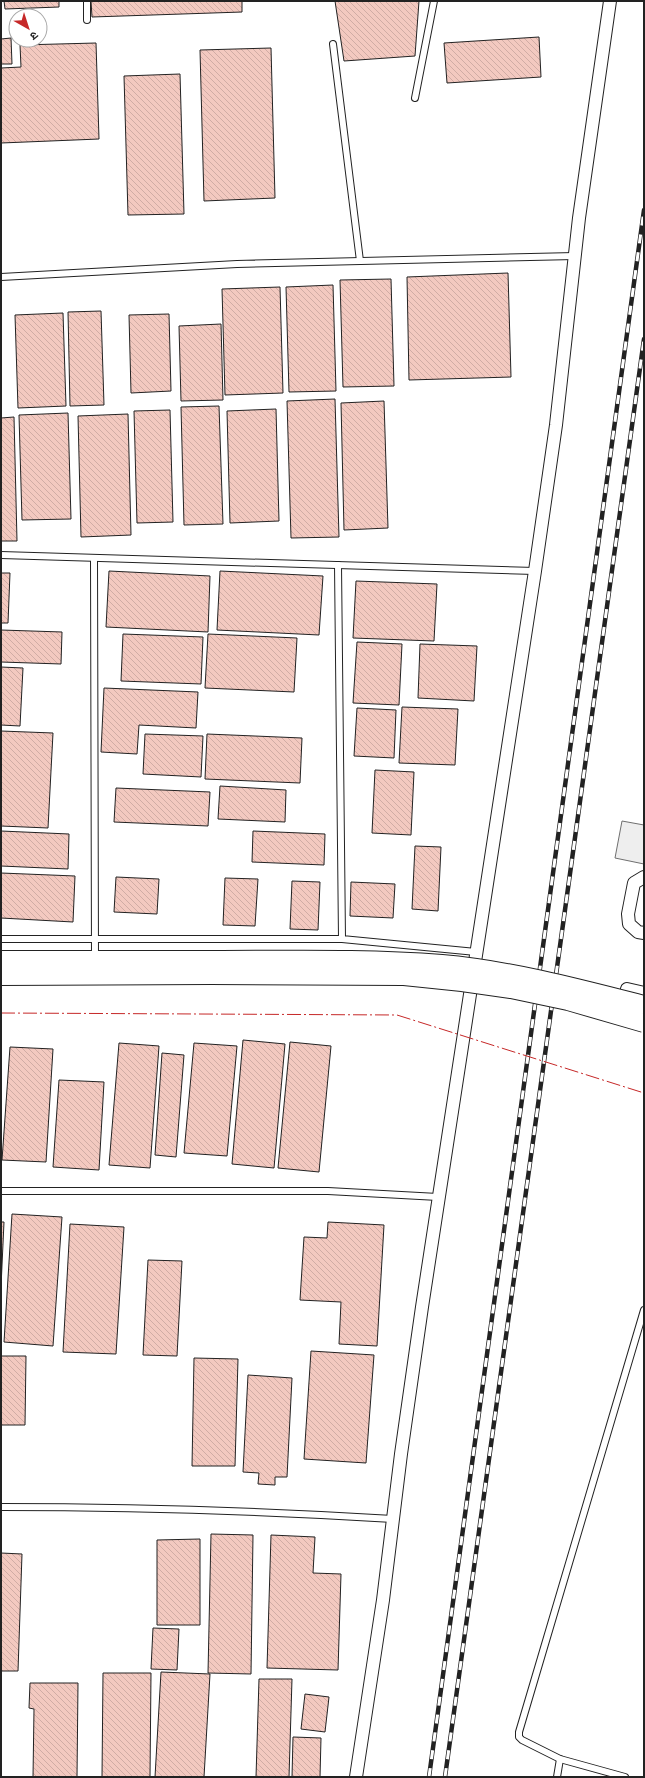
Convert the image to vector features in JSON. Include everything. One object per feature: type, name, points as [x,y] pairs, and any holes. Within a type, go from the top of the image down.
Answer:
[{"type":"main road","points":[[1,960],[95,960],[212,968],[404,976],[511,989],[568,1001],[644,1023]]},
{"type":"main road","points":[[1,976],[212,968],[334,960],[443,964],[546,982],[644,1005]]},
{"type":"street","points":[[356,1777],[383,1600],[401,1454],[438,1197],[535,571],[556,425],[574,256],[610,1]]},
{"type":"street","points":[[644,877],[634,883],[628,914],[629,924],[638,932],[644,933]]},
{"type":"street","points":[[627,989],[644,993]]},
{"type":"lane","points":[[87,1],[87,20]]},
{"type":"lane","points":[[415,98],[434,1]]},
{"type":"lane","points":[[333,44],[360,261]]},
{"type":"lane","points":[[1,277],[237,264],[574,256]]},
{"type":"lane","points":[[1,555],[535,571]]},
{"type":"lane","points":[[94,558],[95,960]]},
{"type":"lane","points":[[338,565],[342,940]]},
{"type":"lane","points":[[1,939],[342,940],[476,952]]},
{"type":"lane","points":[[1,1191],[328,1191],[438,1197]]},
{"type":"lane","points":[[625,1777],[560,1759],[522,1740],[519,1737],[519,1732],[644,1310]]},
{"type":"lane","points":[[1,1507],[114,1507],[254,1511],[393,1519]]},
{"type":"lane","points":[[557,1777],[560,1759]]},
{"type":"shaded area","points":[[622,821],[644,825],[644,864],[615,858]]},
{"type":"building","points":[[4,1],[59,1],[59,7],[5,9]]},
{"type":"building","points":[[91,1],[242,1],[242,12],[92,17]]},
{"type":"building","points":[[335,1],[419,1],[415,56],[344,61]]},
{"type":"building","points":[[539,37],[541,77],[447,83],[444,43]]},
{"type":"building","points":[[8,38],[8,48],[11,48],[12,64],[1,64],[1,39]]},
{"type":"building","points":[[96,43],[99,139],[1,143],[1,68],[21,67],[20,48],[48,48],[48,44]]},
{"type":"building","points":[[271,48],[275,198],[204,201],[200,50]]},
{"type":"building","points":[[180,74],[184,214],[128,215],[124,76]]},
{"type":"building","points":[[508,273],[511,377],[409,380],[407,277]]},
{"type":"building","points":[[391,279],[394,386],[343,387],[340,280]]},
{"type":"building","points":[[333,285],[336,391],[289,392],[286,287]]},
{"type":"building","points":[[280,287],[283,393],[225,395],[222,289]]},
{"type":"building","points":[[101,311],[104,405],[70,406],[68,312]]},
{"type":"building","points":[[63,313],[66,406],[18,408],[15,315]]},
{"type":"building","points":[[169,314],[171,391],[131,393],[129,315]]},
{"type":"building","points":[[221,324],[223,400],[181,401],[179,326]]},
{"type":"building","points":[[335,399],[339,537],[291,538],[287,401]]},
{"type":"building","points":[[384,401],[388,528],[344,530],[341,403]]},
{"type":"building","points":[[219,406],[223,524],[184,525],[181,407]]},
{"type":"building","points":[[276,409],[279,521],[230,523],[227,411]]},
{"type":"building","points":[[170,410],[173,522],[137,523],[134,411]]},
{"type":"building","points":[[68,413],[71,519],[22,520],[19,415]]},
{"type":"building","points":[[128,414],[131,535],[81,537],[78,416]]},
{"type":"building","points":[[14,417],[17,541],[1,541],[1,418]]},
{"type":"building","points":[[109,571],[210,576],[208,632],[106,627]]},
{"type":"building","points":[[220,571],[323,576],[319,635],[217,630]]},
{"type":"building","points":[[1,573],[10,573],[8,623],[1,623]]},
{"type":"building","points":[[356,581],[437,584],[434,641],[353,638]]},
{"type":"building","points":[[1,630],[62,632],[61,664],[1,662]]},
{"type":"building","points":[[123,634],[203,637],[201,684],[121,681]]},
{"type":"building","points":[[208,634],[297,638],[294,692],[205,688]]},
{"type":"building","points":[[357,642],[402,644],[399,705],[353,703]]},
{"type":"building","points":[[420,644],[477,646],[474,701],[418,698]]},
{"type":"building","points":[[1,667],[23,668],[20,726],[1,725]]},
{"type":"building","points":[[104,688],[198,692],[196,728],[139,725],[137,754],[101,752]]},
{"type":"building","points":[[402,707],[458,709],[455,765],[399,763]]},
{"type":"building","points":[[357,708],[396,710],[394,758],[354,756]]},
{"type":"building","points":[[1,731],[53,733],[48,828],[1,826]]},
{"type":"building","points":[[145,734],[203,736],[201,777],[143,774]]},
{"type":"building","points":[[207,734],[302,738],[300,783],[205,779]]},
{"type":"building","points":[[375,770],[414,772],[411,835],[372,833]]},
{"type":"building","points":[[220,786],[286,790],[285,822],[218,819]]},
{"type":"building","points":[[116,788],[210,792],[208,826],[114,822]]},
{"type":"building","points":[[1,831],[69,834],[68,869],[1,866]]},
{"type":"building","points":[[253,831],[325,834],[324,865],[252,862]]},
{"type":"building","points":[[415,846],[441,847],[438,911],[412,909]]},
{"type":"building","points":[[1,873],[75,876],[73,922],[1,918]]},
{"type":"building","points":[[116,877],[159,879],[157,914],[114,912]]},
{"type":"building","points":[[225,878],[258,879],[255,926],[223,925]]},
{"type":"building","points":[[292,881],[320,882],[318,930],[290,929]]},
{"type":"building","points":[[351,882],[395,884],[393,918],[350,916]]},
{"type":"building","points":[[243,1040],[285,1044],[274,1168],[232,1164]]},
{"type":"building","points":[[290,1042],[331,1046],[319,1172],[278,1168]]},
{"type":"building","points":[[119,1043],[159,1046],[150,1168],[109,1165]]},
{"type":"building","points":[[194,1043],[237,1046],[227,1156],[184,1153]]},
{"type":"building","points":[[10,1047],[53,1049],[46,1162],[2,1160]]},
{"type":"building","points":[[162,1053],[184,1055],[176,1157],[155,1155]]},
{"type":"building","points":[[59,1080],[104,1082],[99,1170],[53,1167]]},
{"type":"building","points":[[12,1214],[62,1217],[53,1346],[4,1342]]},
{"type":"building","points":[[1,1222],[4,1222],[1,1287]]},
{"type":"building","points":[[328,1222],[384,1225],[377,1346],[339,1344],[341,1302],[300,1300],[304,1237],[327,1238]]},
{"type":"building","points":[[70,1224],[124,1227],[116,1354],[63,1352]]},
{"type":"building","points":[[148,1260],[182,1261],[177,1356],[143,1355]]},
{"type":"building","points":[[311,1351],[374,1355],[366,1463],[304,1459]]},
{"type":"building","points":[[1,1356],[26,1356],[25,1425],[1,1425]]},
{"type":"building","points":[[194,1358],[238,1359],[235,1466],[192,1466]]},
{"type":"building","points":[[248,1375],[292,1378],[287,1477],[275,1477],[275,1485],[258,1484],[259,1473],[243,1472]]},
{"type":"building","points":[[211,1534],[253,1535],[251,1674],[208,1673]]},
{"type":"building","points":[[271,1535],[315,1537],[313,1573],[341,1574],[338,1670],[267,1668]]},
{"type":"building","points":[[200,1539],[200,1625],[157,1625],[157,1540]]},
{"type":"building","points":[[1,1553],[22,1554],[18,1671],[1,1671]]},
{"type":"building","points":[[153,1628],[179,1629],[177,1670],[151,1669]]},
{"type":"building","points":[[161,1672],[210,1674],[204,1777],[155,1777]]},
{"type":"building","points":[[103,1673],[151,1673],[150,1777],[102,1777]]},
{"type":"building","points":[[259,1679],[292,1679],[289,1777],[256,1777]]},
{"type":"building","points":[[30,1683],[78,1683],[77,1777],[33,1777],[34,1709],[29,1708]]},
{"type":"building","points":[[305,1694],[329,1697],[325,1732],[301,1729]]},
{"type":"building","points":[[293,1737],[321,1738],[320,1777],[292,1777]]},
{"type":"railway","points":[[429,1777],[644,210]]},
{"type":"railway","points":[[445,1777],[644,339]]},
{"type":"power","points":[[1,1013],[397,1015],[644,1093]]}]
